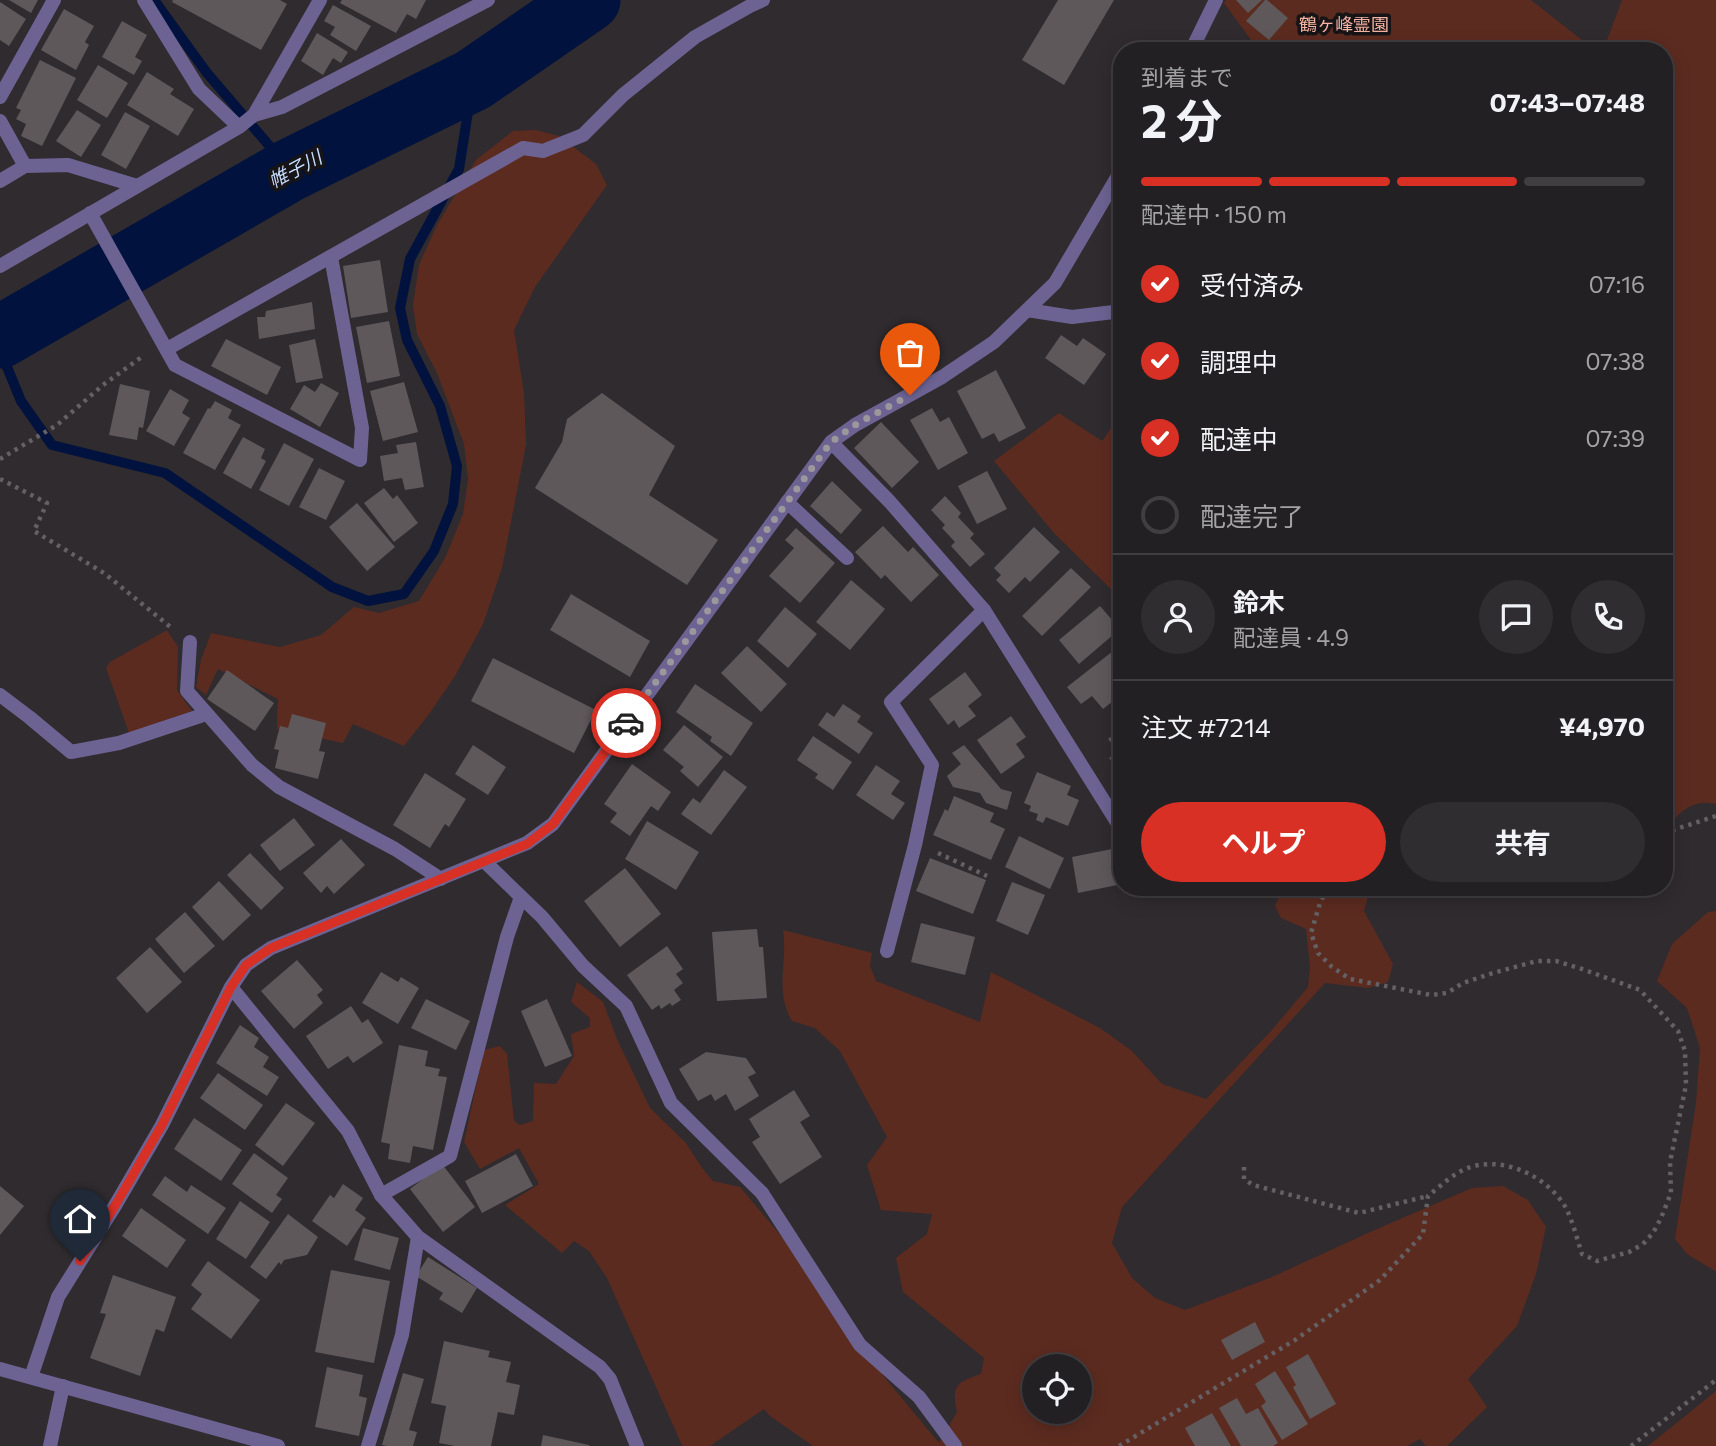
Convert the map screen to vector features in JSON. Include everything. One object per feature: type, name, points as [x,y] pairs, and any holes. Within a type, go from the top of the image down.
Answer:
[{"type":"street","points":[[0,97],[54,0]]},
{"type":"street","points":[[144,0],[199,89],[239,127]]},
{"type":"street","points":[[0,266],[239,127],[254,115],[320,0]]},
{"type":"street","points":[[167,349],[523,148],[543,151],[583,135],[623,95],[695,37],[763,0]]},
{"type":"street","points":[[1196,42],[1216,0]]},
{"type":"street","points":[[254,115],[282,107],[484,1]]},
{"type":"street","points":[[0,121],[25,166]]},
{"type":"street","points":[[0,181],[25,166],[68,165],[137,186]]},
{"type":"street","points":[[31,1377],[58,1297],[162,1125],[231,987],[246,965],[271,948],[527,844],[553,824],[831,442],[855,425],[953,370],[994,342],[1055,283],[1113,184]]},
{"type":"street","points":[[90,213],[176,365],[360,460],[362,428],[331,257]]},
{"type":"street","points":[[1027,310],[1072,317],[1113,312]]},
{"type":"street","points":[[831,442],[890,502],[985,610],[1113,816]]},
{"type":"street","points":[[787,502],[847,558]]},
{"type":"street","points":[[887,951],[915,845],[932,765],[891,702],[985,610]]},
{"type":"street","points":[[190,642],[187,691],[252,765],[279,787],[395,849],[441,879]]},
{"type":"street","points":[[0,695],[71,752],[119,743],[206,714]]},
{"type":"street","points":[[484,861],[541,917],[583,966],[626,1006],[671,1103],[762,1193],[860,1345],[919,1397],[955,1446]]},
{"type":"street","points":[[381,1195],[450,1156],[507,937],[521,897]]},
{"type":"street","points":[[231,987],[348,1131],[381,1195],[418,1237],[600,1367],[610,1379],[637,1446]]},
{"type":"street","points":[[368,1446],[402,1335],[418,1237]]},
{"type":"street","points":[[0,1369],[273,1445]]},
{"type":"street","points":[[50,1446],[62,1385]]},
{"type":"path","points":[[0,458],[57,425],[103,385],[150,351],[167,349]]},
{"type":"path","points":[[0,479],[47,503],[34,531],[104,573],[190,642]]},
{"type":"path","points":[[1673,829],[1716,816]]},
{"type":"path","points":[[915,845],[930,849],[987,876]]},
{"type":"path","points":[[1244,1167],[1244,1179],[1252,1185],[1359,1213],[1428,1196],[1464,1170],[1498,1164],[1513,1167],[1534,1176],[1556,1196],[1565,1207],[1582,1254],[1597,1261],[1629,1252],[1643,1244],[1653,1233],[1671,1193],[1670,1162],[1686,1086],[1685,1051],[1678,1031],[1640,990],[1556,961],[1537,961],[1463,983],[1447,993],[1431,995],[1350,979],[1318,953],[1311,933],[1324,896]]},
{"type":"path","points":[[1119,1446],[1295,1340],[1380,1280],[1423,1234],[1428,1196]]},
{"type":"path","points":[[1631,1446],[1716,1380]]},
{"type":"green space","name":"鶴ヶ峰霊園","points":[[1226,0],[1531,0],[1585,42],[1252,42],[1224,3]]},
{"type":"green space","points":[[1622,0],[1716,0],[1716,804],[1699,803],[1685,809],[1673,821],[1673,42],[1606,42]]},
{"type":"green space","points":[[536,130],[559,136],[596,164],[607,185],[535,287],[514,330],[524,393],[526,445],[502,568],[483,624],[455,676],[404,746],[353,724],[343,743],[277,729],[278,699],[218,669],[206,695],[196,687],[201,660],[211,633],[280,647],[321,635],[354,607],[379,613],[419,601],[445,558],[463,514],[468,479],[464,444],[437,373],[417,334],[413,305],[419,265],[437,225],[476,160],[513,131]]},
{"type":"green space","points":[[1059,413],[1102,441],[1113,425],[1113,591],[1054,533],[994,461]]},
{"type":"green space","points":[[167,630],[178,647],[177,690],[192,711],[129,733],[106,668],[110,662]]},
{"type":"green space","points":[[1280,896],[1368,896],[1364,911],[1393,964],[1388,982],[1368,988],[1325,983],[1122,1207],[1112,1243],[1132,1278],[1155,1298],[1185,1310],[1272,1277],[1472,1188],[1503,1186],[1528,1200],[1546,1227],[1536,1274],[1517,1326],[1468,1379],[1487,1407],[1447,1446],[1426,1446],[1420,1439],[1407,1446],[813,1446],[764,1409],[710,1446],[684,1446],[607,1278],[589,1251],[574,1241],[562,1253],[505,1205],[539,1184],[519,1148],[480,1169],[464,1142],[484,1050],[500,1046],[507,1054],[514,1121],[520,1125],[533,1121],[534,1083],[556,1084],[574,1056],[571,1034],[590,1027],[590,1018],[571,1002],[577,982],[603,1002],[617,1039],[650,1108],[686,1143],[713,1181],[740,1187],[835,1300],[885,1378],[939,1443],[957,1412],[955,1396],[958,1386],[981,1374],[984,1358],[903,1292],[896,1258],[927,1234],[932,1214],[881,1210],[867,1165],[887,1137],[840,1051],[815,1028],[792,1021],[784,998],[783,930],[872,953],[870,966],[876,981],[980,1022],[991,972],[1100,1028],[1132,1051],[1162,1084],[1206,1099],[1271,1031],[1308,987],[1310,967],[1306,929],[1281,918],[1275,906]]},
{"type":"green space","points":[[1716,911],[1715,1271],[1687,1254],[1675,1239],[1696,1103],[1700,1048],[1687,1008],[1657,981],[1672,944],[1708,912]]},
{"type":"green space","points":[[1716,1391],[1716,1446],[1648,1446]]},
{"type":"building","points":[[9,0],[38,0],[31,13]]},
{"type":"building","points":[[280,0],[287,4],[261,50],[172,2]]},
{"type":"building","points":[[342,0],[426,0],[416,19],[407,14],[396,33],[340,3]]},
{"type":"building","points":[[1058,0],[1114,0],[1064,85],[1022,60]]},
{"type":"building","points":[[1236,0],[1262,0],[1248,13]]},
{"type":"building","points":[[1265,0],[1288,18],[1269,40],[1246,21]]},
{"type":"building","points":[[0,2],[26,19],[9,46],[0,40]]},
{"type":"building","points":[[333,5],[371,26],[356,51],[330,35],[335,27],[324,21]]},
{"type":"building","points":[[64,9],[94,26],[85,42],[89,45],[76,70],[41,50]]},
{"type":"building","points":[[122,21],[147,35],[135,57],[142,61],[134,75],[102,57]]},
{"type":"building","points":[[317,33],[348,52],[341,63],[333,58],[323,75],[301,61]]},
{"type":"building","points":[[40,60],[76,78],[42,146],[21,136],[26,124],[16,119],[21,110],[16,108]]},
{"type":"building","points":[[98,65],[128,83],[107,118],[77,100]]},
{"type":"building","points":[[147,72],[174,89],[170,94],[194,109],[178,136],[127,105]]},
{"type":"building","points":[[77,110],[101,125],[81,157],[56,141]]},
{"type":"building","points":[[125,112],[150,126],[126,169],[101,155]]},
{"type":"building","points":[[380,260],[388,312],[351,318],[343,266]]},
{"type":"building","points":[[312,302],[315,329],[259,339],[257,317],[265,317],[266,311]]},
{"type":"building","points":[[389,321],[400,376],[367,383],[356,327]]},
{"type":"building","points":[[1061,335],[1077,346],[1083,338],[1106,354],[1084,385],[1045,358]]},
{"type":"building","points":[[226,339],[281,367],[267,395],[211,366]]},
{"type":"building","points":[[315,339],[323,378],[296,383],[289,345]]},
{"type":"building","points":[[996,370],[1026,428],[999,442],[994,433],[982,439],[957,391]]},
{"type":"building","points":[[404,382],[418,432],[383,441],[370,391]]},
{"type":"building","points":[[321,383],[339,393],[320,427],[290,409],[304,385],[315,392]]},
{"type":"building","points":[[120,384],[150,391],[143,428],[139,427],[137,440],[109,435]]},
{"type":"building","points":[[170,389],[189,400],[182,413],[190,418],[174,446],[146,431]]},
{"type":"building","points":[[602,393],[675,446],[649,495],[718,540],[687,585],[535,488],[562,442],[567,419]]},
{"type":"building","points":[[215,401],[232,410],[228,418],[241,425],[215,470],[183,453],[208,408],[210,409]]},
{"type":"building","points":[[932,408],[940,422],[949,417],[968,453],[938,470],[910,420]]},
{"type":"building","points":[[881,422],[919,462],[892,488],[854,448]]},
{"type":"building","points":[[243,437],[265,449],[261,458],[266,461],[251,489],[223,473]]},
{"type":"building","points":[[416,442],[424,487],[405,490],[402,478],[384,481],[380,456],[398,453],[396,445]]},
{"type":"building","points":[[284,443],[314,459],[289,506],[259,490]]},
{"type":"building","points":[[319,468],[345,481],[326,520],[299,507]]},
{"type":"building","points":[[987,471],[1007,509],[977,524],[958,486]]},
{"type":"building","points":[[832,481],[862,510],[841,534],[810,506]]},
{"type":"building","points":[[384,488],[393,499],[397,495],[418,523],[394,542],[364,503]]},
{"type":"building","points":[[945,496],[961,513],[958,517],[974,534],[970,538],[985,554],[970,567],[951,546],[955,542],[942,528],[945,525],[931,510]]},
{"type":"building","points":[[357,503],[395,547],[367,571],[329,527]]},
{"type":"building","points":[[883,526],[908,552],[913,547],[939,575],[911,602],[885,575],[881,579],[855,552]]},
{"type":"building","points":[[1034,527],[1060,552],[1030,582],[1025,577],[1009,593],[996,580],[1001,575],[994,568]]},
{"type":"building","points":[[796,528],[835,563],[800,603],[769,576],[794,548],[785,540]]},
{"type":"building","points":[[1071,568],[1091,587],[1042,636],[1022,616]]},
{"type":"building","points":[[851,580],[885,609],[850,650],[816,622]]},
{"type":"building","points":[[571,594],[650,641],[630,677],[550,630]]},
{"type":"building","points":[[1100,606],[1113,621],[1113,635],[1079,664],[1059,640]]},
{"type":"building","points":[[785,607],[817,634],[788,668],[757,641]]},
{"type":"building","points":[[747,646],[787,684],[761,712],[721,673]]},
{"type":"building","points":[[1113,651],[1113,701],[1103,709],[1092,696],[1081,704],[1067,687]]},
{"type":"building","points":[[493,658],[596,710],[574,753],[471,701]]},
{"type":"building","points":[[227,670],[274,703],[255,731],[207,699]]},
{"type":"building","points":[[965,672],[982,695],[968,706],[976,716],[959,728],[954,720],[948,725],[929,699]]},
{"type":"building","points":[[695,684],[753,723],[731,756],[710,741],[712,737],[676,712]]},
{"type":"building","points":[[843,704],[861,716],[857,722],[873,733],[859,754],[818,725],[827,712],[834,717]]},
{"type":"building","points":[[292,714],[326,723],[319,751],[325,752],[318,779],[275,768],[279,750],[274,749],[280,726],[288,728]]},
{"type":"building","points":[[1011,716],[1026,737],[1016,744],[1025,757],[1001,774],[977,740]]},
{"type":"building","points":[[684,725],[723,757],[698,787],[680,771],[684,767],[663,750]]},
{"type":"building","points":[[813,736],[852,762],[833,790],[815,778],[818,774],[797,760]]},
{"type":"building","points":[[473,745],[506,767],[488,795],[455,774]]},
{"type":"building","points":[[964,745],[1001,789],[1012,792],[1007,810],[986,803],[980,793],[953,787],[947,776],[961,764],[952,753]]},
{"type":"building","points":[[632,764],[671,792],[658,811],[651,806],[630,836],[610,822],[617,813],[604,804]]},
{"type":"building","points":[[876,765],[900,781],[891,794],[905,803],[893,820],[856,795]]},
{"type":"building","points":[[724,770],[747,787],[711,835],[681,814],[693,798],[700,803]]},
{"type":"building","points":[[1037,772],[1071,786],[1067,795],[1079,800],[1068,826],[1046,817],[1043,823],[1036,820],[1038,814],[1029,811],[1031,806],[1024,803]]},
{"type":"building","points":[[425,773],[466,799],[449,827],[445,824],[430,848],[393,825]]},
{"type":"building","points":[[954,796],[994,813],[990,822],[1005,829],[991,860],[933,835]]},
{"type":"building","points":[[294,818],[315,845],[280,871],[260,845]]},
{"type":"building","points":[[647,821],[699,852],[676,890],[625,859]]},
{"type":"building","points":[[1019,836],[1064,858],[1050,889],[1005,867]]},
{"type":"building","points":[[341,839],[365,865],[334,894],[327,886],[321,893],[303,873]]},
{"type":"building","points":[[1113,849],[1113,886],[1078,893],[1072,857]]},
{"type":"building","points":[[250,853],[284,888],[261,910],[227,875]]},
{"type":"building","points":[[930,858],[986,880],[973,914],[916,891]]},
{"type":"building","points":[[625,868],[661,914],[620,947],[584,901]]},
{"type":"building","points":[[219,881],[251,915],[223,941],[192,907]]},
{"type":"building","points":[[1012,882],[1045,895],[1028,935],[996,921]]},
{"type":"building","points":[[185,912],[215,946],[184,973],[155,939]]},
{"type":"building","points":[[921,923],[975,937],[965,975],[911,962]]},
{"type":"building","points":[[757,929],[759,947],[763,947],[767,998],[717,1001],[712,932]]},
{"type":"building","points":[[667,946],[683,969],[676,974],[683,983],[674,990],[681,1000],[672,1006],[670,1003],[661,1009],[659,1005],[652,1010],[627,975]]},
{"type":"building","points":[[150,947],[182,982],[147,1013],[116,978]]},
{"type":"building","points":[[297,960],[323,990],[317,995],[323,1003],[294,1029],[261,991]]},
{"type":"building","points":[[381,972],[398,982],[401,977],[419,988],[398,1024],[362,1003]]},
{"type":"building","points":[[426,999],[470,1021],[456,1050],[411,1028]]},
{"type":"building","points":[[547,999],[572,1056],[545,1067],[521,1011]]},
{"type":"building","points":[[351,1006],[362,1023],[368,1019],[383,1043],[353,1063],[348,1056],[328,1069],[306,1036]]},
{"type":"building","points":[[240,1025],[259,1038],[254,1047],[269,1057],[263,1067],[279,1077],[267,1096],[216,1063]]},
{"type":"building","points":[[399,1045],[428,1051],[425,1066],[440,1069],[438,1076],[447,1077],[433,1150],[413,1146],[410,1163],[388,1159],[390,1144],[381,1142]]},
{"type":"building","points":[[706,1052],[746,1058],[756,1073],[748,1077],[759,1096],[735,1111],[726,1094],[715,1101],[711,1094],[698,1101],[679,1069]]},
{"type":"building","points":[[218,1073],[263,1105],[245,1130],[200,1098]]},
{"type":"building","points":[[794,1090],[810,1116],[800,1122],[822,1157],[780,1184],[752,1142],[760,1137],[749,1119]]},
{"type":"building","points":[[286,1103],[315,1123],[283,1166],[255,1145]]},
{"type":"building","points":[[194,1118],[242,1150],[221,1181],[174,1149]]},
{"type":"building","points":[[254,1153],[288,1178],[276,1195],[282,1199],[272,1213],[232,1184]]},
{"type":"building","points":[[516,1154],[533,1186],[482,1213],[465,1181]]},
{"type":"building","points":[[442,1164],[475,1207],[443,1232],[410,1189]]},
{"type":"building","points":[[165,1176],[187,1192],[191,1185],[226,1208],[208,1234],[152,1195]]},
{"type":"building","points":[[343,1184],[363,1198],[355,1210],[366,1218],[347,1246],[312,1221],[330,1195],[334,1198]]},
{"type":"building","points":[[0,1186],[24,1206],[0,1235]]},
{"type":"building","points":[[240,1201],[270,1222],[246,1259],[216,1239]]},
{"type":"building","points":[[141,1208],[186,1240],[167,1268],[122,1236]]},
{"type":"building","points":[[288,1214],[318,1237],[307,1255],[284,1260],[281,1265],[279,1262],[266,1279],[250,1267]]},
{"type":"building","points":[[363,1228],[399,1238],[390,1270],[354,1260]]},
{"type":"building","points":[[428,1257],[477,1288],[462,1313],[439,1299],[443,1293],[416,1276]]},
{"type":"building","points":[[208,1261],[260,1300],[231,1339],[191,1309],[202,1294],[191,1285]]},
{"type":"building","points":[[331,1270],[390,1281],[374,1363],[315,1352]]},
{"type":"building","points":[[113,1275],[176,1297],[164,1332],[156,1329],[140,1376],[90,1358],[106,1314],[100,1313]]},
{"type":"building","points":[[1255,1322],[1265,1342],[1232,1360],[1221,1340]]},
{"type":"building","points":[[444,1341],[490,1351],[488,1357],[511,1362],[506,1382],[520,1385],[514,1415],[498,1412],[491,1446],[439,1443],[446,1406],[431,1403]]},
{"type":"building","points":[[1308,1354],[1336,1404],[1310,1419],[1286,1367]]},
{"type":"building","points":[[327,1367],[363,1375],[359,1396],[367,1398],[359,1436],[315,1427]]},
{"type":"building","points":[[1275,1371],[1308,1424],[1282,1440],[1261,1406],[1266,1402],[1255,1384]]},
{"type":"building","points":[[403,1373],[424,1379],[409,1430],[417,1432],[413,1446],[382,1445]]},
{"type":"building","points":[[1237,1398],[1246,1414],[1258,1408],[1278,1443],[1273,1446],[1241,1446],[1219,1408]]},
{"type":"building","points":[[1212,1413],[1231,1446],[1195,1446],[1185,1428]]},
{"type":"building","points":[[543,1435],[589,1445],[589,1446],[541,1446]]},
{"type":"waterway","points":[[154,0],[207,73],[290,170]]},
{"type":"waterway","name":"帷子川","points":[[0,337],[290,170],[473,80],[589,0]]},
{"type":"waterway","points":[[0,350],[21,401],[52,445],[165,473],[332,587],[368,601],[404,594],[434,551],[453,504],[457,466],[440,406],[407,340],[400,308],[410,259],[459,169],[473,80]]},
{"type":"way so far","points":[[626,723],[831,442],[855,425],[910,395]]},
{"type":"route","points":[[80,1261],[162,1125],[231,987],[246,965],[271,948],[527,844],[553,824],[626,723]]}]
